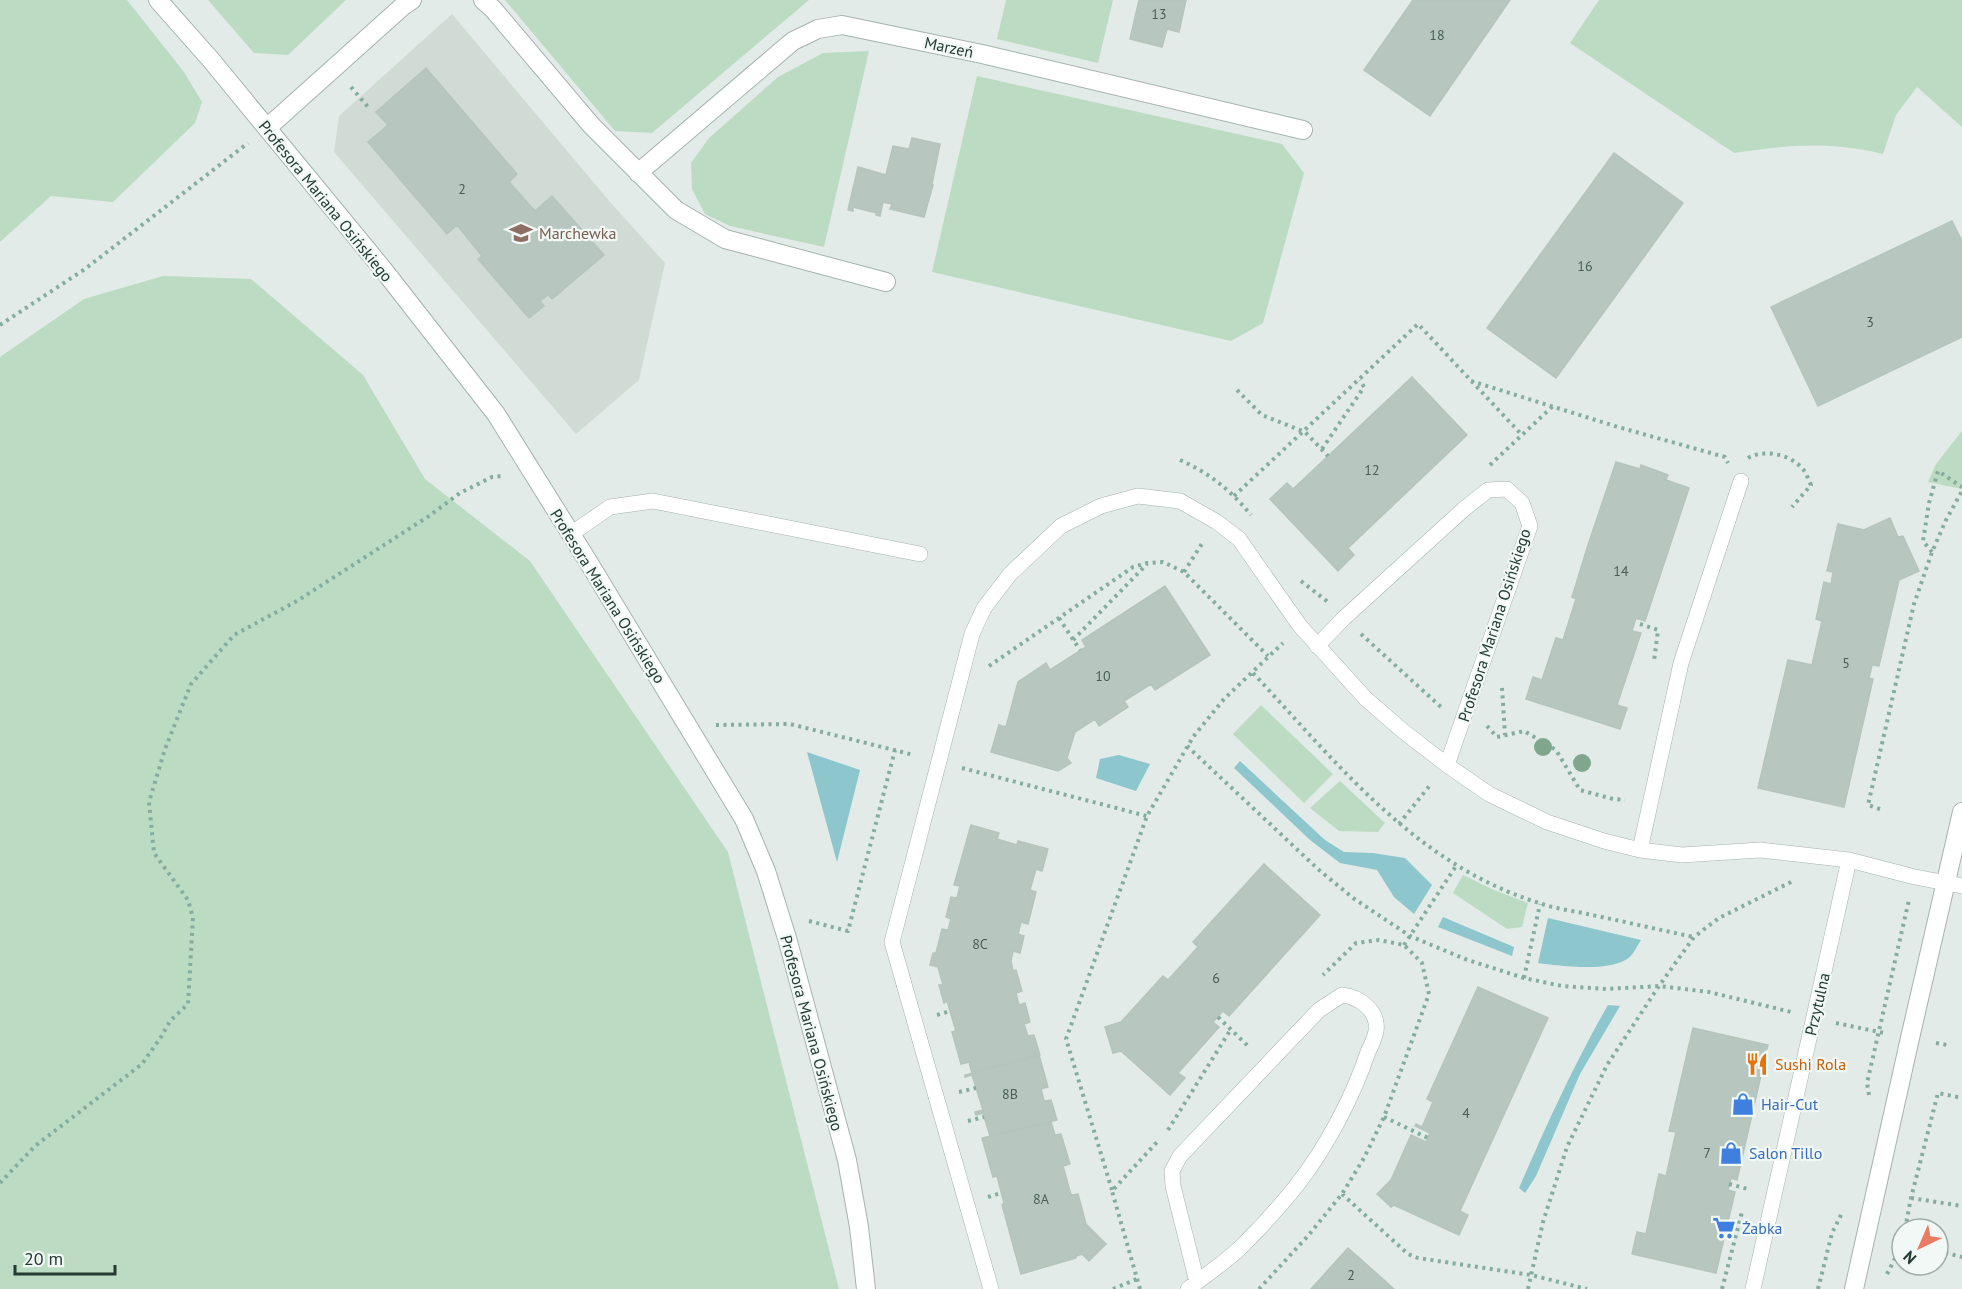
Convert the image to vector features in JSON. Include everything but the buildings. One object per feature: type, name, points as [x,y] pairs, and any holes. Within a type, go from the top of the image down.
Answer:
[{"type":"street","name":"Profesora Mariana Osińskiego","points":[[158,0],[382,268],[496,414],[744,819],[766,871],[790,949],[847,1160],[859,1227],[866,1289]]},
{"type":"street","points":[[267,128],[412,0]]},
{"type":"street","points":[[483,0],[591,125],[676,210],[725,239],[886,282]]},
{"type":"street","name":"Marzeń","points":[[639,173],[793,41],[818,29],[843,25],[982,54],[1303,130]]},
{"type":"street","points":[[1854,1289],[1902,1073],[1954,884],[1962,812]]},
{"type":"lane","points":[[1640,850],[1682,663],[1736,475]]},
{"type":"lane","name":"Profesora Mariana Osińskiego","points":[[1317,646],[1344,618],[1464,509],[1488,490],[1507,489],[1522,503],[1530,526],[1447,765]]},
{"type":"lane","points":[[991,1289],[892,942],[972,634],[984,608],[1010,574],[1061,526],[1101,506],[1138,496],[1180,501],[1217,522],[1239,539],[1300,626],[1366,699],[1447,765],[1489,794],[1547,822],[1604,842],[1640,850],[1682,855],[1760,850],[1789,853],[1849,860],[1915,877],[1954,884]]},
{"type":"lane","points":[[571,534],[610,507],[652,501],[920,554]]},
{"type":"lane","name":"Przytulna","points":[[1753,1289],[1849,860]]},
{"type":"lane","points":[[1342,995],[1364,1003],[1374,1015],[1376,1030],[1350,1098],[1316,1158],[1297,1185],[1244,1245],[1193,1285],[1173,1186],[1172,1171],[1180,1156],[1319,1010],[1342,995]]},
{"type":"path","points":[[0,325],[85,269],[267,128]]},
{"type":"path","points":[[1235,495],[1419,324],[1522,435]]},
{"type":"path","points":[[1321,450],[1364,387],[1360,380]]},
{"type":"path","points":[[1471,380],[1725,457],[1736,475]]},
{"type":"path","points":[[1237,390],[1262,415],[1305,432],[1328,456]]},
{"type":"path","points":[[1180,460],[1210,475],[1235,495],[1254,519]]},
{"type":"path","points":[[1880,809],[1868,805],[1914,603],[1932,552],[1962,489],[1938,471],[1929,503],[1923,541],[1932,552]]},
{"type":"path","points":[[0,1183],[35,1146],[142,1064],[170,1021],[188,1004],[194,918],[188,900],[154,853],[149,802],[165,748],[191,684],[234,635],[297,601],[429,516],[460,493],[492,477],[533,474]]},
{"type":"path","points":[[980,672],[1133,567],[1163,562],[1184,572],[1268,656]]},
{"type":"path","points":[[1073,640],[1147,563]]},
{"type":"path","points":[[1298,578],[1330,604],[1445,711]]},
{"type":"path","points":[[1059,618],[1080,650]]},
{"type":"path","points":[[1640,624],[1658,630],[1653,670]]},
{"type":"path","points":[[1140,1289],[1066,1039],[1147,816],[1187,746],[1224,699],[1300,626]]},
{"type":"path","points":[[1253,673],[1362,791],[1399,824],[1456,866],[1492,885],[1540,904],[1694,937]]},
{"type":"path","points":[[716,725],[790,724],[1147,816]]},
{"type":"path","points":[[1490,729],[1497,737],[1524,731],[1556,750],[1580,790],[1649,805]]},
{"type":"path","points":[[1187,746],[1319,870],[1353,898],[1410,936],[1465,959],[1524,978],[1562,986],[1606,989],[1659,986],[1709,992],[1799,1014]]},
{"type":"path","points":[[799,919],[848,931],[895,750]]},
{"type":"path","points":[[1399,824],[1417,802]]},
{"type":"path","points":[[1404,945],[1456,866]]},
{"type":"path","points":[[1528,1289],[1543,1222],[1567,1147],[1607,1065],[1659,986],[1694,937],[1719,918],[1782,885],[1804,877]]},
{"type":"path","points":[[1870,1098],[1867,1083],[1910,894]]},
{"type":"path","points":[[1524,978],[1540,904]]},
{"type":"path","points":[[1259,1289],[1307,1237],[1342,1194],[1364,1158],[1384,1117],[1429,994],[1422,963],[1404,945],[1379,940],[1356,944],[1317,980]]},
{"type":"path","points":[[1218,1017],[1250,1047],[1242,1056]]},
{"type":"path","points":[[1853,1027],[1861,1029]]},
{"type":"path","points":[[1183,1115],[1167,1132],[1231,1029]]},
{"type":"path","points":[[953,1094],[976,1088]]},
{"type":"path","points":[[1907,1217],[1938,1093],[1962,1098]]},
{"type":"path","points":[[960,1123],[984,1117]]},
{"type":"path","points":[[1384,1117],[1428,1137]]},
{"type":"path","points":[[1112,1191],[1159,1140]]},
{"type":"path","points":[[1730,1184],[1748,1189]]},
{"type":"path","points":[[1342,1194],[1408,1254],[1418,1258],[1530,1275],[1587,1289]]},
{"type":"path","points":[[1911,1198],[1962,1206]]},
{"type":"path","points":[[1818,1289],[1832,1233],[1845,1202]]},
{"type":"path","points":[[1885,1282],[1890,1267]]},
{"type":"path","points":[[1113,1289],[1137,1279]]},
{"type":"shaded area","name":"Marchewka","points":[[452,14],[610,202],[665,263],[639,380],[576,434],[334,152],[339,116]]},
{"type":"green space","points":[[0,0],[127,0],[184,72],[202,102],[195,123],[113,202],[51,196],[0,242]]},
{"type":"green space","points":[[208,0],[346,0],[288,55],[254,53]]},
{"type":"green space","points":[[505,0],[809,0],[652,133],[615,131]]},
{"type":"green space","points":[[1006,0],[1113,0],[1098,63],[997,39]]},
{"type":"green space","points":[[1599,0],[1962,0],[1962,127],[1917,87],[1896,115],[1883,154],[1826,146],[1773,148],[1734,153],[1570,43]]},
{"type":"green space","points":[[869,51],[824,247],[730,226],[705,214],[692,189],[691,163],[709,138],[778,77],[823,53]]},
{"type":"green space","points":[[977,76],[1282,144],[1304,173],[1263,323],[1231,341],[932,272]]},
{"type":"green space","points":[[163,276],[251,279],[363,375],[425,479],[530,561],[728,852],[839,1289],[0,1289],[0,357],[84,299]]},
{"type":"green space","points":[[1962,431],[1962,489],[1928,482],[1936,464]]},
{"type":"green space","points":[[1261,705],[1333,774],[1304,803],[1233,734]]},
{"type":"green space","points":[[1340,781],[1385,823],[1378,832],[1339,831],[1310,808]]},
{"type":"green space","points":[[1463,875],[1528,903],[1522,927],[1507,929],[1453,893]]},
{"type":"water","points":[[807,752],[860,770],[837,862]]},
{"type":"water","points":[[1119,755],[1150,764],[1136,791],[1096,778],[1100,759]]},
{"type":"water","points":[[1240,761],[1325,840],[1344,852],[1373,853],[1405,858],[1432,885],[1414,914],[1394,897],[1377,870],[1340,863],[1310,840],[1234,768]]},
{"type":"water","points":[[1443,917],[1514,947],[1512,956],[1438,927]]},
{"type":"water","points":[[1548,918],[1641,940],[1629,958],[1608,966],[1584,967],[1538,963]]},
{"type":"water","points":[[1608,1005],[1620,1006],[1580,1074],[1536,1176],[1525,1193],[1519,1188],[1529,1165],[1572,1072]]},
{"type":"place","name":"Marchewka","points":[[521,233]]},
{"type":"place","name":"Sushi Rola","points":[[1757,1064]]},
{"type":"place","name":"Hair-Cut","points":[[1743,1104]]},
{"type":"place","name":"Salon Tillo","points":[[1731,1153]]},
{"type":"place","name":"Żabka","points":[[1724,1228]]}]
